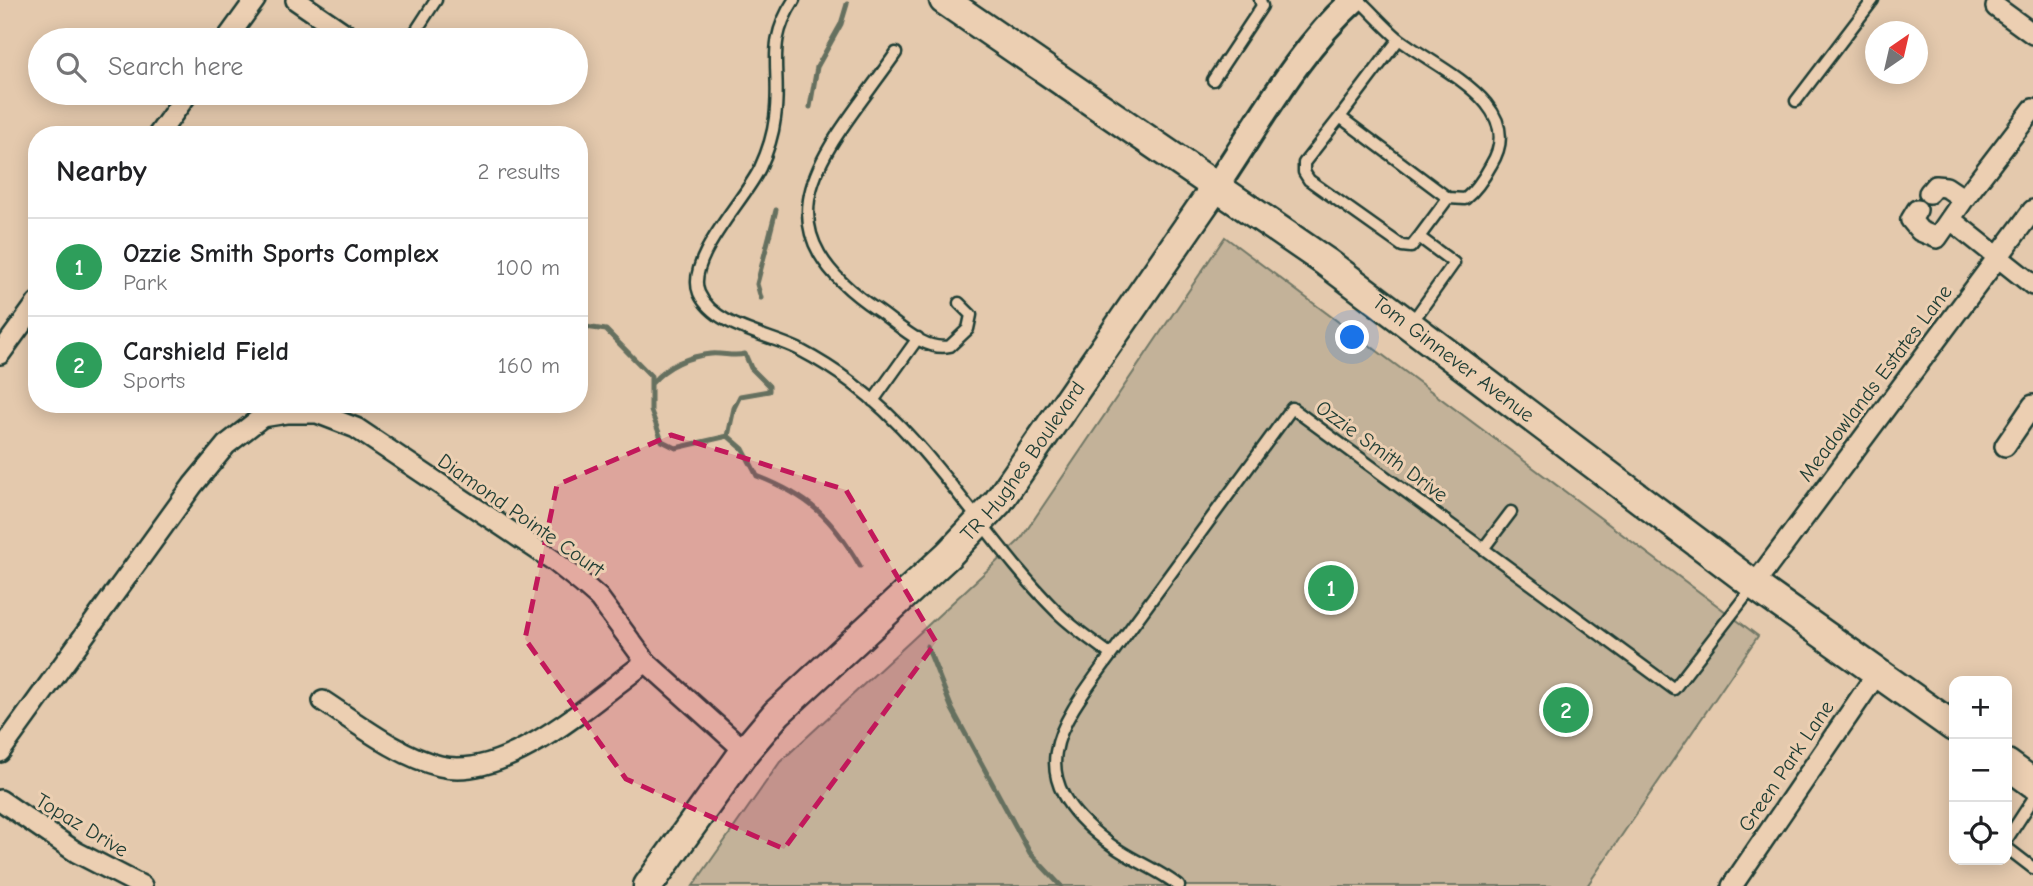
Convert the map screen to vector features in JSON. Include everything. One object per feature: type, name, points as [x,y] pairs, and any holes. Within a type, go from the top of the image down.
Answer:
[{"type":"main road","name":"Tom Ginnever Avenue","points":[[944,0],[1217,185],[1410,325],[1754,585],[1949,723]]},
{"type":"main road","name":"TR Hughes Boulevard","points":[[648,886],[745,751],[776,713],[981,521],[1045,438],[1217,185]]},
{"type":"main road","points":[[2012,768],[2033,783]]},
{"type":"street","points":[[235,28],[255,0]]},
{"type":"street","points":[[296,0],[337,28]]},
{"type":"street","name":"TR Hughes Boulevard","points":[[1217,185],[1288,80],[1335,17],[1357,0]]},
{"type":"street","points":[[1996,7],[2033,34]]},
{"type":"street","points":[[164,126],[179,105]]},
{"type":"street","points":[[1917,210],[1911,220],[1920,231],[1937,237],[2033,109]]},
{"type":"street","points":[[1929,193],[1935,186],[1946,187],[1964,199]]},
{"type":"street","name":"Meadowlands Estates Lane","points":[[1754,585],[2033,209]]},
{"type":"street","points":[[1950,219],[2033,285]]},
{"type":"street","points":[[0,354],[28,315]]},
{"type":"street","points":[[2005,446],[2033,405]]},
{"type":"street","name":"Diamond Pointe Court","points":[[0,752],[193,485],[226,445],[257,413],[262,417],[282,413]]},
{"type":"street","name":"Diamond Pointe Court","points":[[314,413],[356,428],[553,560],[599,598],[646,663],[745,751]]},
{"type":"street","points":[[323,701],[386,743],[440,766],[480,768],[507,759],[533,744],[646,663]]},
{"type":"street","name":"Green Park Lane","points":[[1732,886],[1878,672]]},
{"type":"street","name":"Topaz Drive","points":[[0,800],[76,852],[142,886]]},
{"type":"lane","points":[[418,28],[436,0]]},
{"type":"lane","points":[[794,0],[780,23],[776,39],[775,117],[769,145],[750,186],[699,265],[695,280],[707,307],[719,316],[797,349],[852,383],[873,401],[1058,612],[1111,655],[1068,714],[1055,742],[1055,770],[1063,798],[1106,842],[1156,869],[1179,886]]},
{"type":"lane","points":[[1213,80],[1262,6],[1260,0]]},
{"type":"lane","points":[[1339,117],[1448,198],[1465,199],[1472,194],[1500,150],[1500,130],[1482,97],[1399,39],[1357,0]]},
{"type":"lane","points":[[1796,101],[1873,0]]},
{"type":"lane","points":[[1399,39],[1304,163],[1304,172],[1402,246],[1411,247],[1448,198]]},
{"type":"lane","points":[[896,53],[814,174],[808,209],[811,234],[825,267],[857,296],[931,347],[942,348],[960,340],[971,323],[971,315],[959,303]]},
{"type":"lane","points":[[1410,325],[1454,263],[1419,237]]},
{"type":"lane","points":[[873,401],[918,338]]},
{"type":"lane","name":"Ozzie Smith Drive","points":[[1111,655],[1292,408],[1674,689],[1754,585]]},
{"type":"lane","points":[[1483,549],[1511,512]]},
{"type":"lane","points":[[2012,831],[2033,799]]},
{"type":"lane","points":[[2012,852],[2033,868]]},
{"type":"highlighted area","points":[[671,435],[846,490],[936,642],[784,849],[626,779],[525,639],[557,485]]},
{"type":"shaded area","points":[[1225,237],[1758,636],[1587,886],[693,886],[780,762],[1020,540]]},
{"type":"waterway","points":[[810,107],[817,67],[841,24],[847,4]]},
{"type":"waterway","points":[[761,298],[757,284],[776,210]]},
{"type":"waterway","points":[[588,327],[606,330],[651,376],[651,411],[662,441],[676,448],[728,436],[743,449],[757,476],[791,492],[818,510],[839,534],[860,566]]},
{"type":"waterway","points":[[652,383],[671,367],[694,357],[745,354],[751,368],[769,386],[769,391],[740,396],[734,408],[728,436]]},
{"type":"waterway","points":[[927,646],[952,709],[1030,853],[1061,886]]},
{"type":"place","name":"Ozzie Smith Sports Complex","points":[[1331,588]]},
{"type":"place","name":"Carshield Field","points":[[1566,710]]}]
